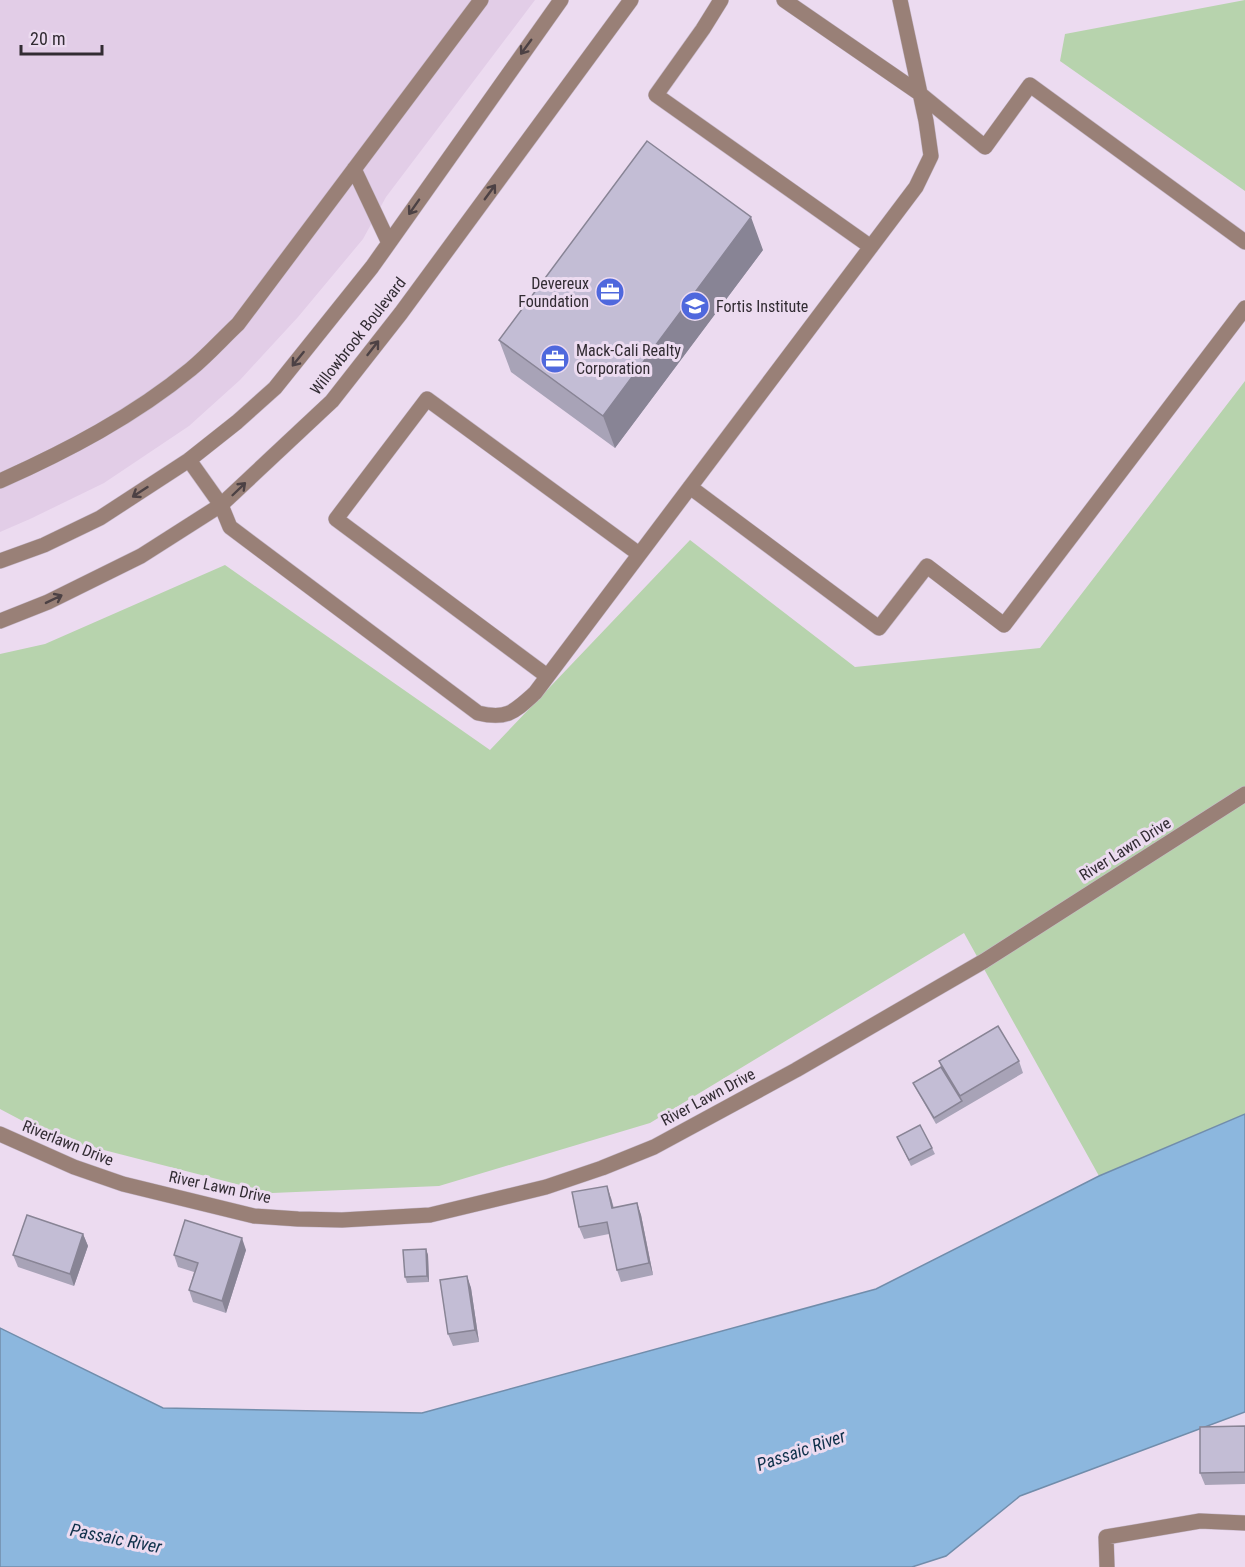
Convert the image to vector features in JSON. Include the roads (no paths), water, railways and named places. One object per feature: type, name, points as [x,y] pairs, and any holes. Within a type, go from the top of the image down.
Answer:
[{"type":"street","points":[[0,481],[67,450],[133,411],[192,369],[238,324],[481,0]]},
{"type":"street","name":"Willowbrook Boulevard","points":[[0,561],[44,545],[100,518],[189,460],[275,388],[372,267],[561,0]]},
{"type":"street","name":"Willowbrook Boulevard","points":[[0,621],[48,602],[141,556],[221,505],[332,400],[401,313],[631,0]]},
{"type":"street","points":[[722,0],[656,95],[871,247]]},
{"type":"street","points":[[784,0],[919,93],[985,147],[1030,85],[1245,242]]},
{"type":"street","points":[[189,460],[221,505],[230,527],[478,713],[496,717],[518,708],[535,693],[916,187],[931,156],[926,121],[900,0]]},
{"type":"street","points":[[354,169],[389,243]]},
{"type":"street","points":[[690,487],[879,628],[927,566],[1004,625],[1245,308]]},
{"type":"street","points":[[547,676],[336,519],[427,399],[639,554]]},
{"type":"street","name":"River Lawn Drive","points":[[123,1184],[254,1216],[342,1220],[430,1215],[546,1187],[602,1168],[654,1147],[796,1070],[974,967],[1245,794]]},
{"type":"street","name":"Riverlawn Drive","points":[[0,1134],[74,1167],[123,1184]]},
{"type":"street","points":[[1107,1567],[1106,1537],[1200,1521],[1245,1523]]},
{"type":"water","name":"Passaic River","points":[[1245,1114],[1245,1412],[1020,1496],[946,1556],[912,1567],[0,1567],[0,1328],[163,1408],[422,1413],[876,1289],[1099,1176]]},
{"type":"place","name":"Devereux Foundation","points":[[610,292]]},
{"type":"place","name":"Fortis Institute","points":[[695,306]]},
{"type":"place","name":"Mack-Cali Realty Corporation","points":[[555,359]]}]
